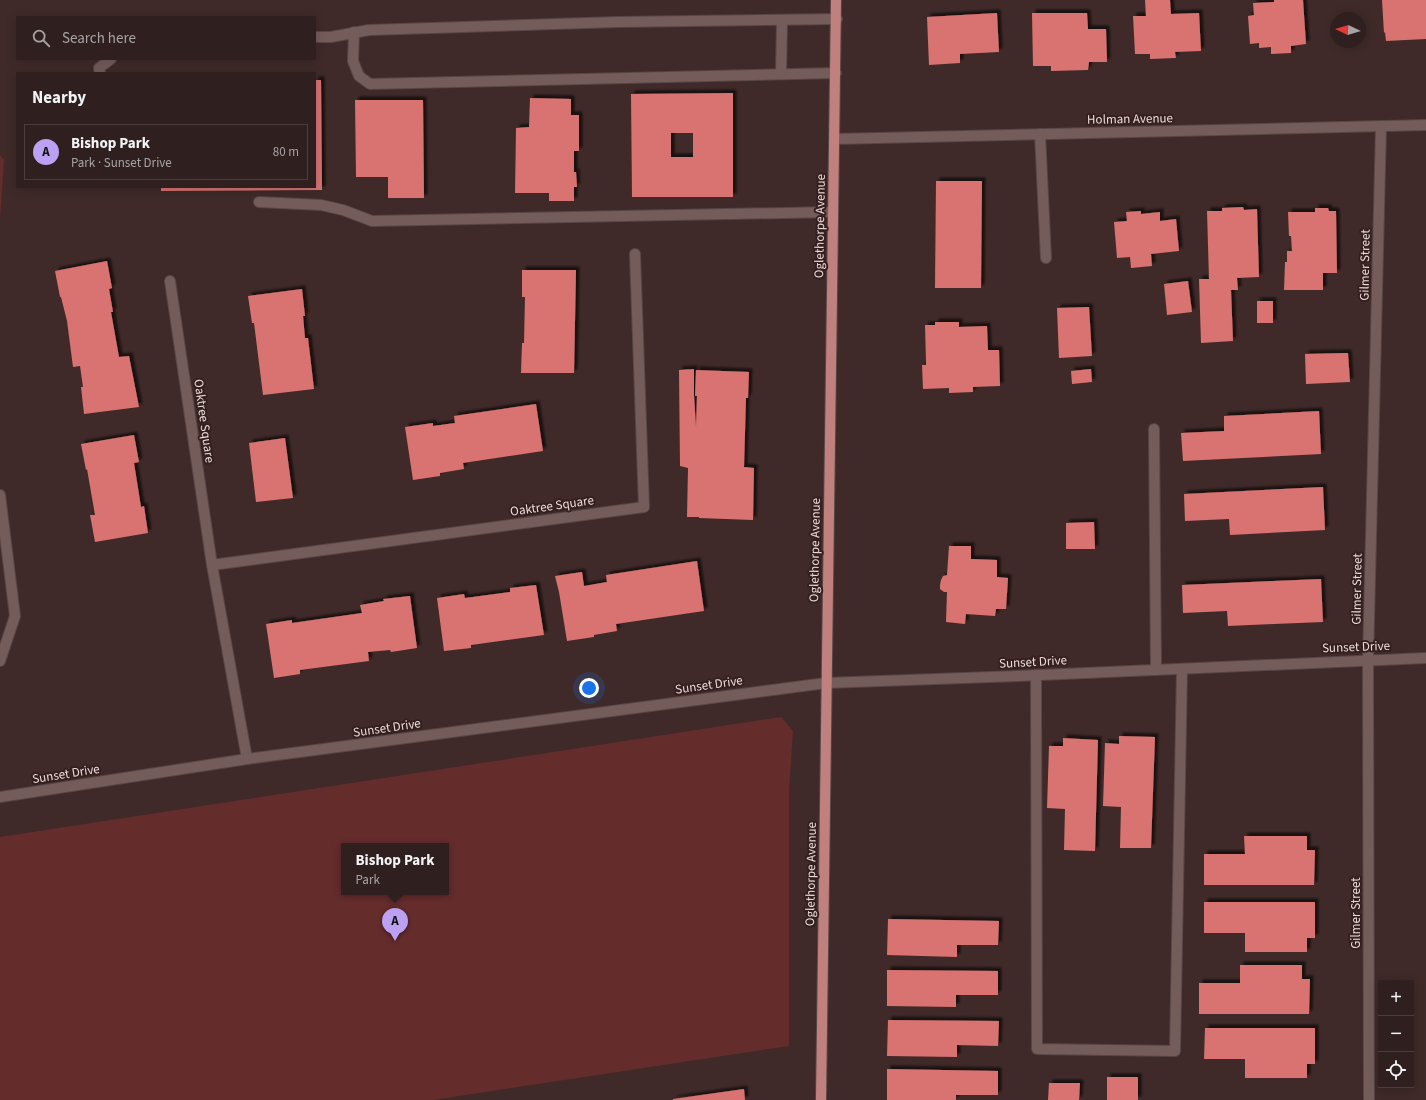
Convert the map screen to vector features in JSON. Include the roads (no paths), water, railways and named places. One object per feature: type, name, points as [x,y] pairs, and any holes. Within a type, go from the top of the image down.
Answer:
[{"type":"main road","name":"Oglethorpe Avenue","points":[[821,1100],[837,20],[836,0]]},
{"type":"street","points":[[316,37],[331,37],[369,30],[617,22],[837,20]]},
{"type":"street","points":[[781,74],[782,21]]},
{"type":"street","points":[[354,32],[353,61],[359,76],[370,84],[836,73]]},
{"type":"street","points":[[100,72],[99,68],[110,60]]},
{"type":"street","name":"Holman Avenue","points":[[835,139],[1426,125]]},
{"type":"street","name":"Gilmer Street","points":[[1369,1100],[1368,660],[1381,127]]},
{"type":"street","points":[[1040,134],[1046,258]]},
{"type":"street","points":[[259,202],[321,205],[343,210],[372,221],[833,212]]},
{"type":"street","name":"Oaktree Square","points":[[212,565],[644,507],[635,254]]},
{"type":"street","name":"Oaktree Square","points":[[170,281],[212,565],[247,759]]},
{"type":"street","points":[[1154,428],[1156,670]]},
{"type":"street","points":[[0,495],[16,616],[0,661]]},
{"type":"street","name":"Sunset Drive","points":[[0,797],[247,759],[826,683],[1426,658]]},
{"type":"street","points":[[1036,675],[1037,1049],[1175,1051],[1182,669]]},
{"type":"place","name":"Bishop Park","points":[[395,941]]}]
